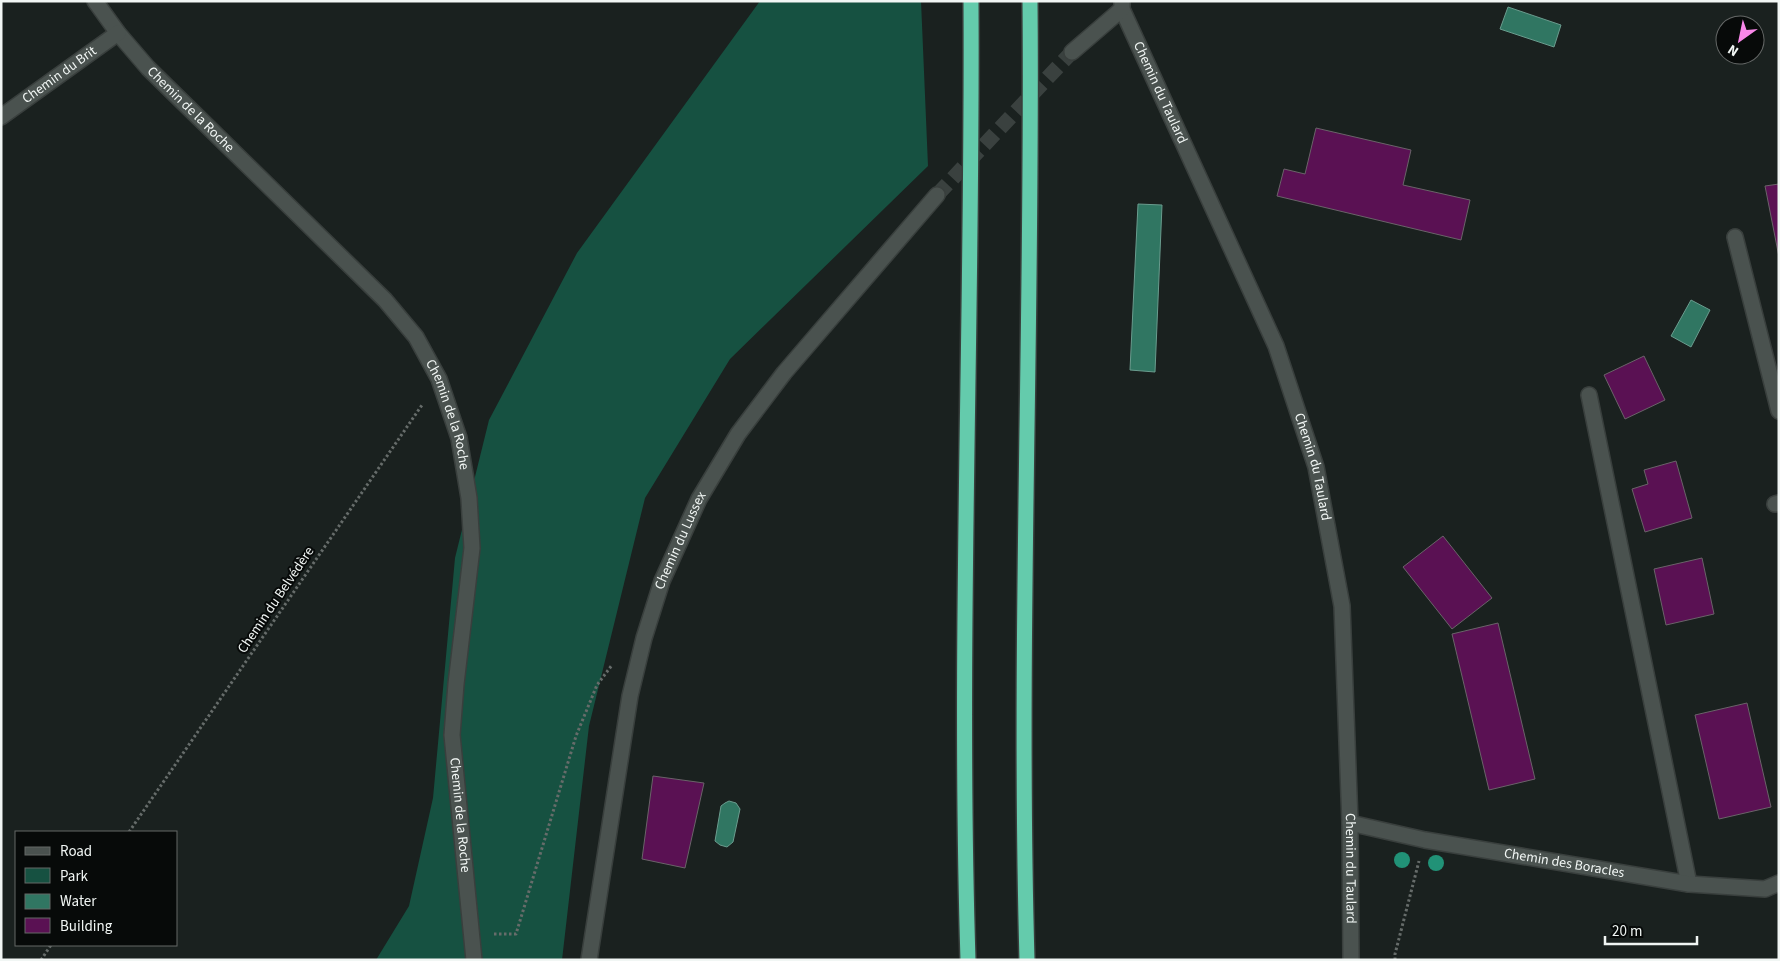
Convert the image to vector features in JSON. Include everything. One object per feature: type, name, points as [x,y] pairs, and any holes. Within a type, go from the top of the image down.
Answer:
[{"type":"highway","points":[[968,960],[964,718],[970,282],[971,1]]},
{"type":"highway","points":[[1027,960],[1022,720],[1031,114],[1030,1]]},
{"type":"street","name":"Chemin de la Roche","points":[[95,1],[118,33],[148,68],[386,300],[416,337],[439,379],[459,438],[470,514],[472,548],[452,735],[474,960]]},
{"type":"street","points":[[1072,52],[1122,5]]},
{"type":"street","name":"Chemin du Taulard","points":[[1122,5],[1276,346],[1316,467],[1342,606],[1350,823],[1351,960]]},
{"type":"street","name":"Chemin du Brit","points":[[1,117],[118,33]]},
{"type":"street","name":"Chemin du Lussex","points":[[589,960],[630,696],[644,638],[662,581],[699,499],[738,434],[784,373],[937,195]]},
{"type":"street","points":[[1734,237],[1779,412]]},
{"type":"street","points":[[1588,395],[1689,884]]},
{"type":"street","name":"Chemin des Boracles","points":[[1350,823],[1425,840],[1689,884],[1765,889],[1779,883]]},
{"type":"path","name":"Chemin du Belvédère","points":[[130,831],[439,379]]},
{"type":"path","points":[[489,934],[516,934],[576,736],[597,685],[616,661]]},
{"type":"path","points":[[1395,960],[1425,840]]},
{"type":"path","points":[[41,960],[50,946]]},
{"type":"green space","points":[[760,1],[921,1],[928,166],[730,359],[645,498],[589,726],[562,960],[376,960],[409,906],[433,798],[455,558],[489,420],[577,253]]},
{"type":"water","points":[[1508,7],[1561,25],[1554,47],[1500,29]]},
{"type":"water","points":[[1138,204],[1162,205],[1155,372],[1130,370]]},
{"type":"water","points":[[1691,300],[1710,310],[1691,347],[1671,336]]},
{"type":"water","points":[[729,801],[736,803],[740,809],[733,842],[727,847],[715,841],[721,806]]},
{"type":"building","points":[[1316,128],[1411,150],[1403,185],[1470,200],[1461,240],[1277,196],[1284,169],[1305,174]]},
{"type":"building","points":[[1779,184],[1779,257],[1765,186]]},
{"type":"building","points":[[1644,356],[1665,400],[1625,419],[1604,375]]},
{"type":"building","points":[[1676,461],[1692,518],[1645,532],[1632,489],[1648,484],[1644,470]]},
{"type":"building","points":[[1443,536],[1492,598],[1452,629],[1403,567]]},
{"type":"building","points":[[1702,558],[1714,614],[1666,625],[1654,569]]},
{"type":"building","points":[[1498,623],[1535,779],[1489,790],[1452,634]]},
{"type":"building","points":[[1747,703],[1771,807],[1719,819],[1695,715]]},
{"type":"building","points":[[653,776],[704,783],[685,868],[642,859]]},
{"type":"tunnel","points":[[937,195],[1072,52]]}]
